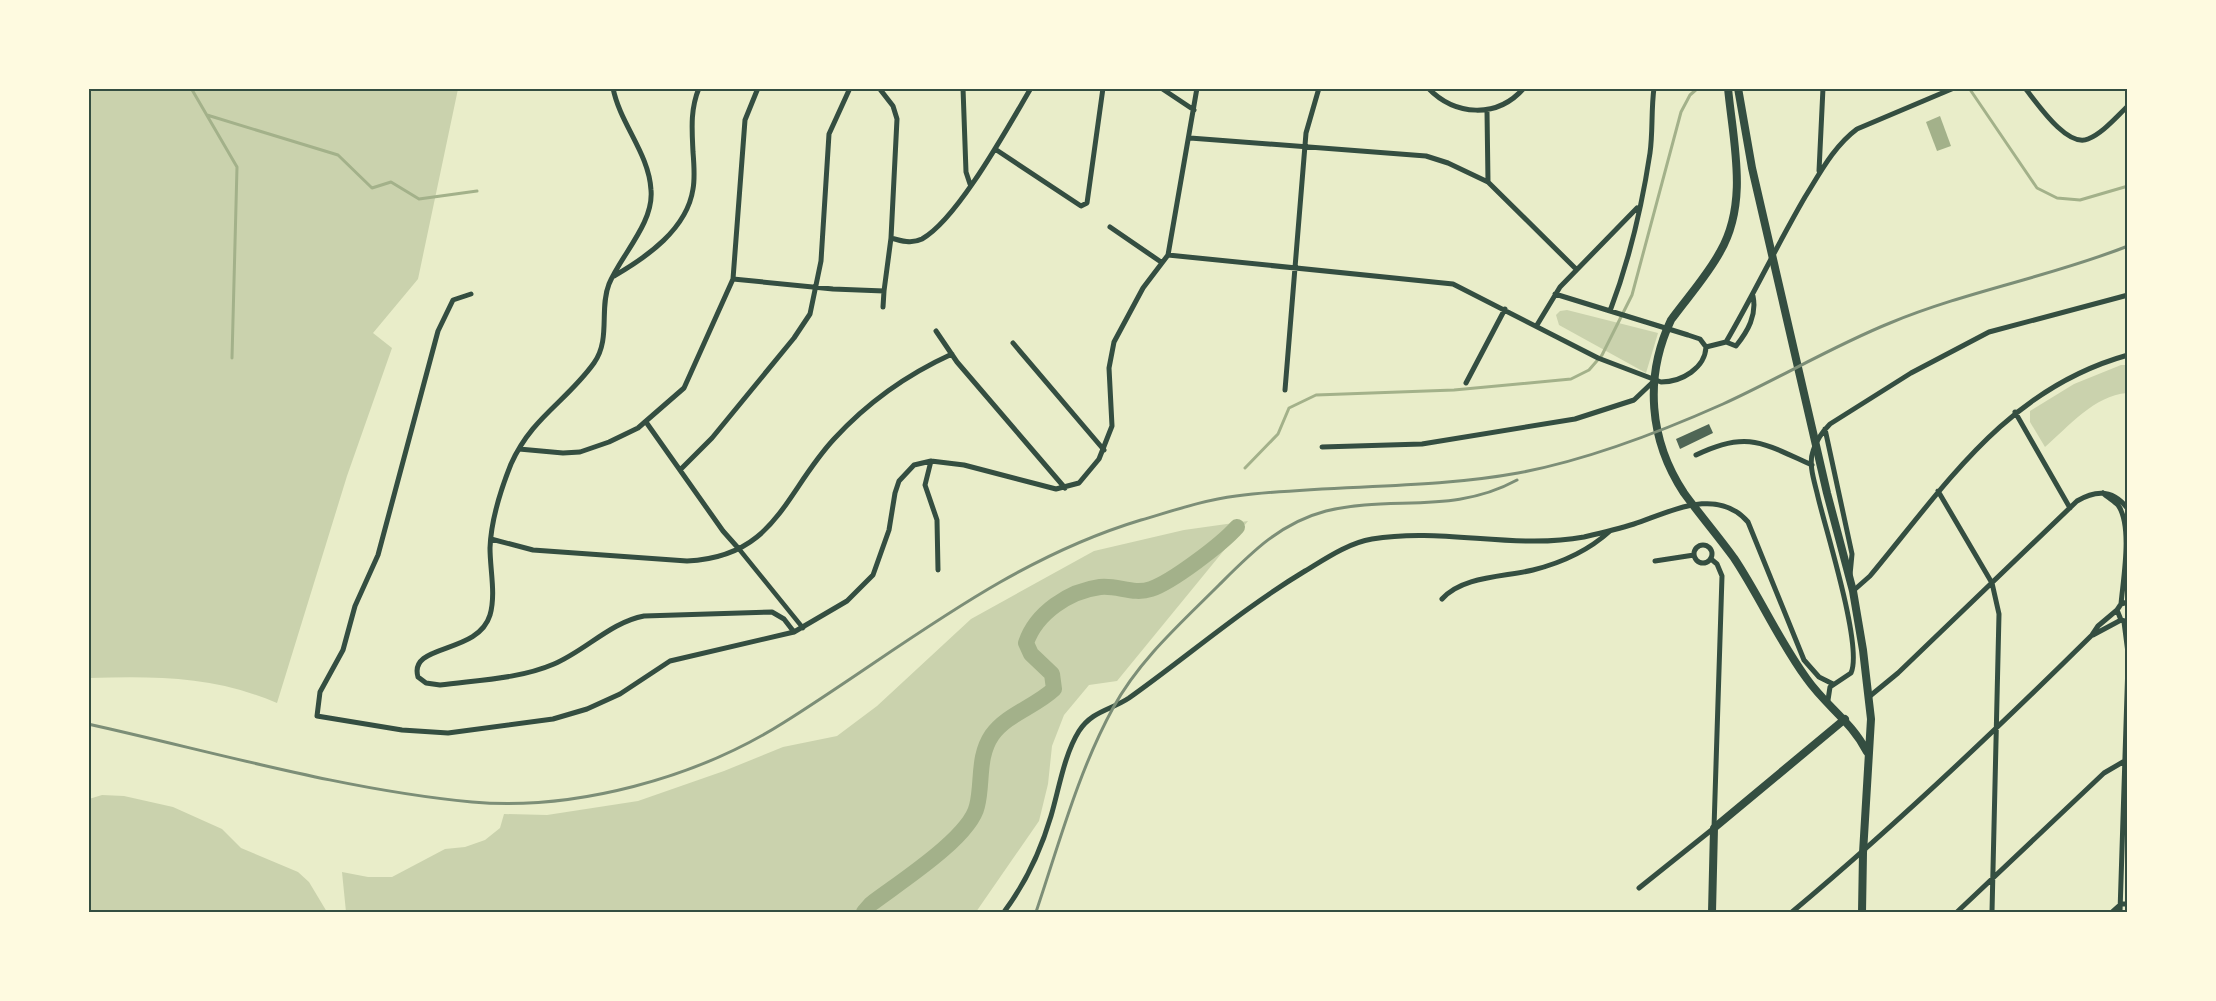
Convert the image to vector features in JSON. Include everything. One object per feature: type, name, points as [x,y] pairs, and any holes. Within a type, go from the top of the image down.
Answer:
[{"type":"main road","points":[[1728,88],[1737,155],[1734,212],[1728,237],[1720,252],[1671,320],[1658,352],[1653,381],[1656,428],[1665,456],[1683,490],[1734,559],[1804,675],[1845,719],[1867,752]]},
{"type":"main road","points":[[1738,88],[1749,155],[1853,591],[1870,696],[1862,912]]},
{"type":"main road","points":[[1712,912],[1713,828],[1845,719]]},
{"type":"street","points":[[613,88],[623,119],[644,158],[652,197],[645,219],[607,291],[602,344],[595,361],[541,416],[519,449],[500,499],[491,540],[492,606],[485,627],[466,642],[424,657],[417,672],[421,681],[440,685],[543,668],[577,652],[628,620],[644,616],[772,612],[784,619],[794,632]]},
{"type":"street","points":[[613,276],[651,251],[674,230],[690,203],[694,188],[692,111],[699,88]]},
{"type":"street","points":[[519,449],[563,453],[580,452],[609,442],[646,422],[684,388],[733,279],[746,120],[758,88]]},
{"type":"street","points":[[681,469],[712,438],[794,338],[810,314],[817,287],[827,143],[831,127],[850,88]]},
{"type":"street","points":[[879,88],[893,106],[897,119],[891,238],[883,307]]},
{"type":"street","points":[[963,88],[966,172],[970,184]]},
{"type":"street","points":[[891,238],[904,242],[921,239],[937,228],[959,203],[995,149],[1031,88]]},
{"type":"street","points":[[995,149],[1081,206],[1087,203],[1103,88]]},
{"type":"street","points":[[1161,88],[1194,110]]},
{"type":"street","points":[[471,294],[453,300],[438,331],[378,555],[355,606],[343,650],[320,692],[317,716],[344,722],[448,733],[553,719],[587,709],[620,694],[670,662],[794,632],[847,601],[869,582],[881,557],[899,481],[914,465],[931,461],[964,465],[1047,488],[1065,488],[1079,483],[1088,476],[1104,450],[1113,417],[1109,368],[1114,342],[1125,318],[1161,262],[1168,255],[1197,88]]},
{"type":"street","points":[[1285,390],[1305,147],[1309,118],[1319,88]]},
{"type":"street","points":[[1428,88],[1451,106],[1487,111],[1509,101],[1524,88]]},
{"type":"street","points":[[1612,311],[1626,267],[1650,154],[1654,88]]},
{"type":"street","points":[[1820,173],[1823,88]]},
{"type":"street","points":[[1726,342],[1753,296],[1772,255],[1836,148],[1857,129],[1954,88]]},
{"type":"street","points":[[2025,88],[2063,132],[2078,140],[2090,138],[2127,106]]},
{"type":"street","points":[[1487,111],[1488,182]]},
{"type":"street","points":[[1190,138],[1426,156],[1448,163],[1488,182],[1576,269]]},
{"type":"street","points":[[1537,325],[1555,294],[1576,269],[1638,207]]},
{"type":"street","points":[[1110,227],[1161,262]]},
{"type":"street","points":[[1168,255],[1446,282],[1505,309],[1585,351],[1655,380],[1668,381],[1690,373],[1702,363],[1706,347]]},
{"type":"street","points":[[733,279],[884,291]]},
{"type":"street","points":[[1555,294],[1700,339],[1706,347]]},
{"type":"street","points":[[1828,700],[1828,691],[1833,684],[1851,673],[1855,655],[1847,606],[1829,544],[1812,465],[1812,451],[1825,429],[1911,373],[1989,332],[2127,295]]},
{"type":"street","points":[[1706,347],[1726,342],[1736,346],[1749,327],[1755,309],[1753,296]]},
{"type":"street","points":[[1466,383],[1505,309]]},
{"type":"street","points":[[936,331],[952,354],[1065,488]]},
{"type":"street","points":[[1013,343],[1104,450]]},
{"type":"street","points":[[491,540],[533,550],[687,561],[707,560],[739,549],[754,540],[775,519],[833,440],[861,412],[908,379],[952,354]]},
{"type":"street","points":[[1853,591],[1870,576],[1967,457],[2015,412],[2072,375],[2127,355]]},
{"type":"street","points":[[1322,447],[1422,444],[1575,419],[1634,400],[1655,380]]},
{"type":"street","points":[[2015,412],[2070,508]]},
{"type":"street","points":[[646,422],[723,531],[803,628]]},
{"type":"street","points":[[1825,429],[1851,554],[1849,577]]},
{"type":"street","points":[[1696,455],[1737,441],[1761,442],[1812,465]]},
{"type":"street","points":[[931,461],[925,485],[937,520],[938,570]]},
{"type":"street","points":[[1938,491],[1992,583],[2000,614],[1992,912]]},
{"type":"street","points":[[1792,912],[1863,853],[2124,603],[2126,545],[2124,521],[2118,506],[2102,492]]},
{"type":"street","points":[[1870,696],[1898,673],[2082,498],[2102,492],[2116,497],[2127,509]]},
{"type":"street","points":[[1004,912],[1022,885],[1046,833],[1068,758],[1077,734],[1087,721],[1099,711],[1127,699],[1233,617],[1289,580],[1353,545],[1372,539],[1429,536],[1515,541],[1563,540],[1611,530],[1693,504],[1724,506],[1742,515],[1756,539],[1804,660],[1818,677],[1833,684]]},
{"type":"street","points":[[1442,599],[1466,584],[1535,570],[1573,556],[1595,545],[1611,530]]},
{"type":"street","points":[[1707,545],[1713,552],[1712,559],[1703,564],[1697,561],[1694,555],[1697,546],[1707,545]]},
{"type":"street","points":[[1655,561],[1694,555]]},
{"type":"street","points":[[1639,888],[1713,828],[1722,576],[1712,559]]},
{"type":"street","points":[[2117,610],[2124,622],[2127,653]]},
{"type":"street","points":[[2092,635],[2124,622]]},
{"type":"street","points":[[2120,912],[2124,904],[2127,663]]},
{"type":"street","points":[[1957,912],[2104,773],[2125,759]]},
{"type":"street","points":[[2112,912],[2124,904]]},
{"type":"shaded area","points":[[88,89],[458,89],[418,279],[373,333],[392,348],[347,476],[277,703],[230,687],[207,683],[138,677],[89,678]]},
{"type":"shaded area","points":[[1940,116],[1951,146],[1937,151],[1926,122]]},
{"type":"shaded area","points":[[1567,310],[1658,333],[1646,373],[1559,325],[1556,315],[1560,311]]},
{"type":"shaded area","points":[[2121,365],[2127,365],[2127,393],[2115,395],[2093,406],[2045,447],[2030,422],[2030,411],[2074,384]]},
{"type":"shaded area","points":[[1248,521],[1117,681],[1089,685],[1064,715],[1052,746],[1048,784],[1039,821],[976,912],[346,912],[342,872],[368,877],[392,877],[445,849],[465,847],[485,840],[500,828],[504,814],[547,815],[638,801],[724,771],[783,747],[837,736],[877,706],[971,619],[1094,551],[1184,530]]},
{"type":"shaded area","points":[[102,795],[124,796],[173,807],[222,829],[241,848],[298,872],[309,882],[327,912],[89,912],[89,799]]},
{"type":"building","points":[[1709,424],[1713,433],[1680,449],[1676,439]]},
{"type":"waterway","points":[[191,88],[237,167],[232,358]]},
{"type":"waterway","points":[[1245,468],[1278,434],[1289,408],[1316,395],[1454,390],[1571,379],[1589,370],[1602,355],[1632,295],[1681,112],[1690,95],[1698,88]]},
{"type":"waterway","points":[[1969,88],[2037,188],[2057,198],[2080,200],[2128,186]]},
{"type":"waterway","points":[[207,115],[338,155],[372,188],[391,182],[419,199],[477,191]]},
{"type":"waterway","points":[[864,912],[871,904],[931,860],[961,832],[972,819],[977,806],[982,761],[992,735],[1005,721],[1054,689],[1052,674],[1031,654],[1026,643],[1037,622],[1055,605],[1088,589],[1107,587],[1144,591],[1160,585],[1196,562],[1237,527]]},
{"type":"railway","points":[[88,724],[279,769],[376,789],[472,802],[552,801],[634,786],[674,775],[749,743],[827,695],[955,609],[1044,559],[1091,537],[1188,506],[1224,498],[1271,492],[1448,482],[1518,473],[1570,461],[1648,435],[1698,415],[1890,323],[1949,302],[2069,267],[2128,246]]},
{"type":"railway","points":[[1036,912],[1089,757],[1123,690],[1162,643],[1267,540],[1294,523],[1326,511],[1375,504],[1446,501],[1493,491],[1517,480]]}]
